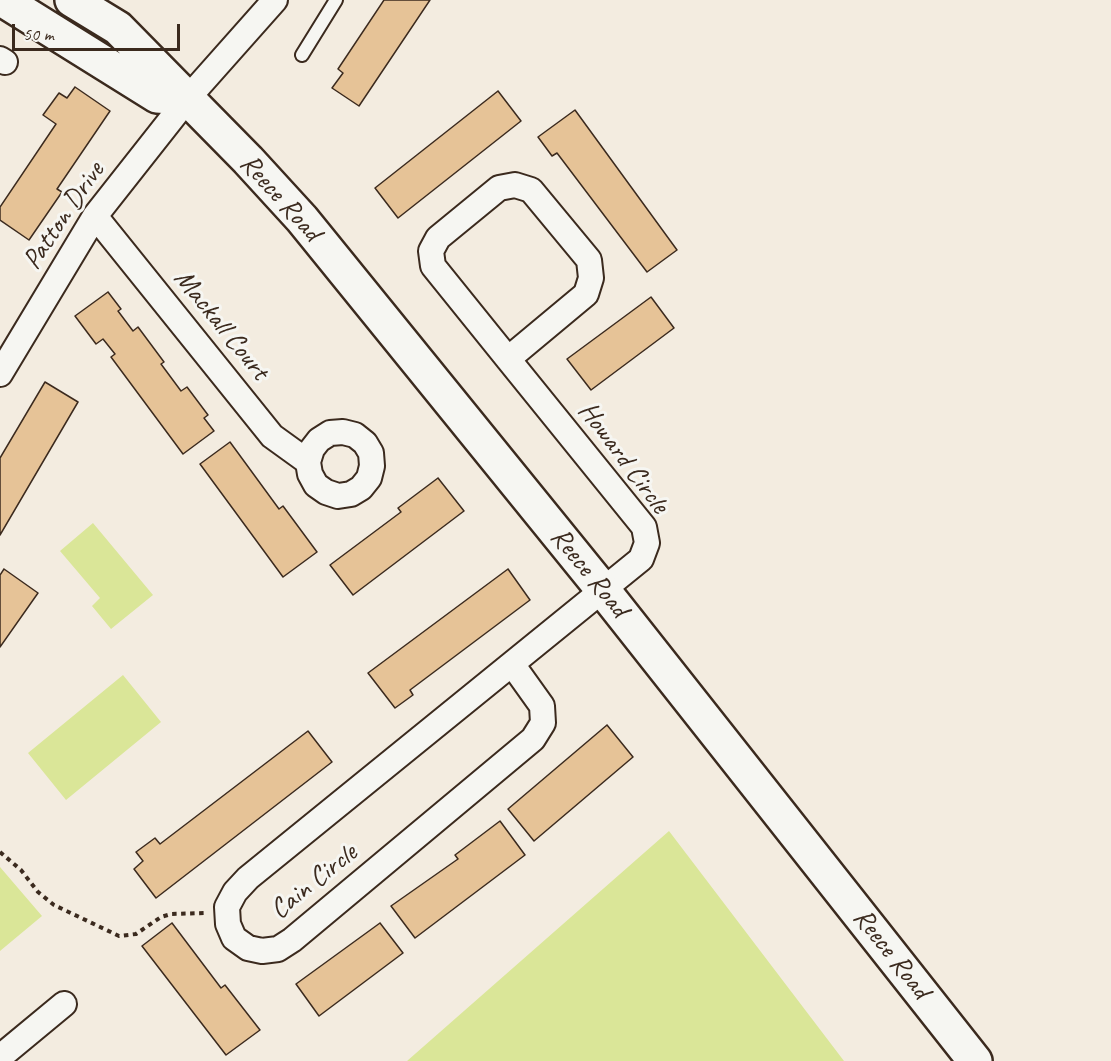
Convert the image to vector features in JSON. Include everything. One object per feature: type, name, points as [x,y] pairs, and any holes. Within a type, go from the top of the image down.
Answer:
[{"type":"main road","points":[[3,0],[158,96],[188,98]]},
{"type":"main road","name":"Reece Road","points":[[72,0],[118,28],[188,98],[302,219],[603,590],[975,1061]]},
{"type":"street","name":"Patton Drive","points":[[0,374],[95,216],[265,3]]},
{"type":"street","name":"Howard Circle","points":[[508,359],[586,294],[591,278],[589,260],[531,190],[515,185],[499,188],[438,238],[431,251],[433,266],[508,359],[645,527],[647,543],[641,559],[603,590]]},
{"type":"street","name":"Mackall Court","points":[[95,216],[272,436],[309,462]]},
{"type":"street","name":"Cain Circle","points":[[512,664],[542,706],[543,723],[533,739],[292,940],[278,949],[262,951],[248,948],[234,938],[228,924],[227,907],[235,892],[512,664],[603,590]]},
{"type":"street","points":[[0,1057],[64,1004]]},
{"type":"lane","points":[[302,56],[336,0]]},
{"type":"path","points":[[0,852],[21,870],[38,892],[54,905],[119,936],[136,934],[161,917],[205,913]]},
{"type":"green space","points":[[93,523],[153,595],[111,629],[92,606],[100,598],[60,551]]},
{"type":"green space","points":[[123,675],[161,722],[66,800],[28,753]]},
{"type":"green space","points":[[669,831],[844,1061],[407,1061]]},
{"type":"green space","points":[[0,867],[42,916],[0,951]]},
{"type":"building","points":[[384,0],[430,0],[359,106],[332,88],[343,73],[338,69]]},
{"type":"building","points":[[75,87],[110,111],[57,189],[62,192],[29,240],[0,220],[0,207],[56,124],[43,115],[59,93],[67,98]]},
{"type":"building","points":[[498,91],[521,121],[398,218],[375,188]]},
{"type":"building","points":[[575,110],[677,250],[647,272],[557,153],[552,156],[538,137]]},
{"type":"building","points":[[108,292],[121,309],[118,311],[133,331],[138,327],[164,362],[161,364],[181,391],[187,387],[208,415],[204,418],[214,431],[183,454],[111,357],[115,354],[103,339],[96,344],[75,316]]},
{"type":"building","points":[[651,297],[674,328],[591,390],[567,359]]},
{"type":"building","points":[[45,382],[78,402],[0,535],[0,458]]},
{"type":"building","points":[[230,442],[279,509],[283,506],[317,552],[283,577],[200,464]]},
{"type":"building","points":[[438,478],[464,511],[353,595],[330,565],[401,512],[398,508]]},
{"type":"building","points":[[4,569],[38,593],[0,647],[0,575]]},
{"type":"building","points":[[508,569],[530,600],[410,690],[413,695],[395,708],[368,673]]},
{"type":"building","points":[[607,725],[633,757],[534,841],[508,809]]},
{"type":"building","points":[[308,731],[332,762],[156,898],[134,869],[143,861],[136,852],[155,838],[160,844]]},
{"type":"building","points":[[500,821],[525,855],[415,938],[391,906],[458,859],[455,855]]},
{"type":"building","points":[[172,923],[221,988],[225,985],[260,1030],[226,1055],[142,946]]},
{"type":"building","points":[[380,923],[403,953],[319,1016],[296,984]]}]
